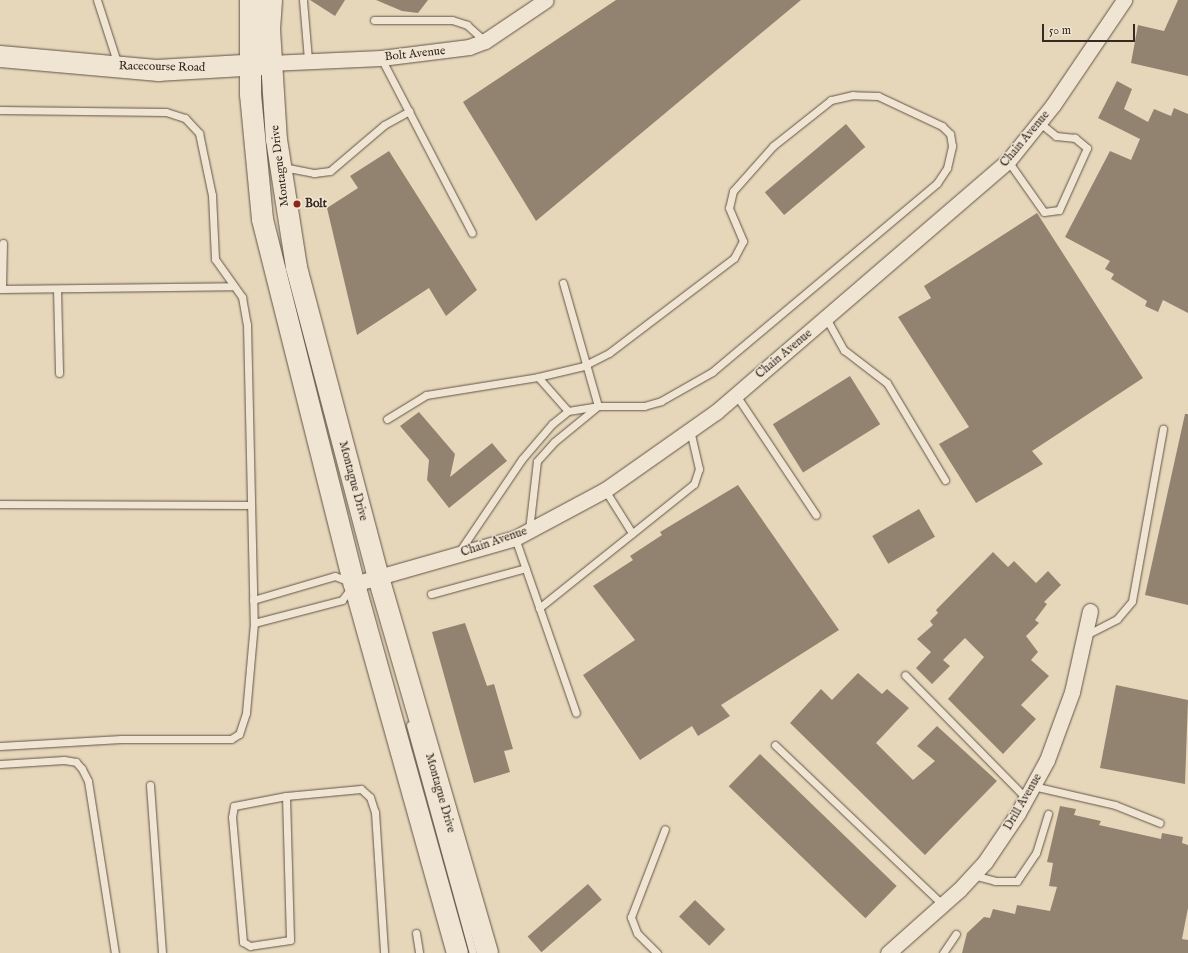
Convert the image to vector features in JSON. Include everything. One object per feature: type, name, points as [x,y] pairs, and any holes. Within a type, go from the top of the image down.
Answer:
[{"type":"main road","name":"Montague Drive","points":[[250,0],[249,65],[262,219],[354,584],[457,953]]},
{"type":"main road","name":"Montague Drive","points":[[271,0],[270,63],[279,167],[296,267],[349,486],[378,577],[488,953]]},
{"type":"main road","name":"Racecourse Road","points":[[0,56],[158,70],[270,63]]},
{"type":"main road","name":"Racecourse Road","points":[[0,62],[75,63]]},
{"type":"street","name":"Bolt Avenue","points":[[270,63],[308,60],[381,58],[448,50],[485,41],[546,0]]},
{"type":"street","name":"Chain Avenue","points":[[354,584],[515,538],[605,490],[690,430],[736,395],[1008,161],[1040,123],[1124,0]]},
{"type":"street","name":"Drill Avenue","points":[[888,953],[943,906],[973,875],[1030,792],[1047,760],[1072,692],[1090,611]]},
{"type":"lane","points":[[97,0],[118,66]]},
{"type":"lane","points":[[303,0],[308,60]]},
{"type":"lane","points":[[374,20],[452,20],[467,25],[485,41]]},
{"type":"lane","points":[[381,58],[472,233]]},
{"type":"lane","points":[[387,419],[426,395],[538,377],[584,366],[622,345],[734,258],[743,241],[729,208],[734,191],[773,146],[831,100],[853,95],[878,96],[942,126],[950,134],[952,146],[947,168],[937,183],[712,372],[661,401],[644,406],[598,406],[568,411],[532,446],[456,555]]},
{"type":"lane","points":[[0,110],[166,112],[185,118],[198,132],[205,151],[212,195],[215,259],[242,297],[247,324],[249,505],[254,623],[246,713],[239,734],[231,739],[121,739],[0,746]]},
{"type":"lane","points":[[279,167],[314,173],[330,171],[384,125],[409,111]]},
{"type":"lane","points":[[1008,161],[1044,212],[1059,210],[1087,148],[1076,138],[1056,136],[1040,123]]},
{"type":"lane","points":[[3,243],[1,289],[233,286]]},
{"type":"lane","points":[[296,267],[299,315]]},
{"type":"lane","points":[[563,283],[584,366],[598,406]]},
{"type":"lane","points":[[57,289],[59,373]]},
{"type":"lane","points":[[826,318],[844,350],[887,384],[944,480]]},
{"type":"lane","points":[[538,377],[568,411]]},
{"type":"lane","points":[[736,395],[816,515]]},
{"type":"lane","points":[[529,531],[537,461],[554,442],[598,406]]},
{"type":"lane","points":[[1084,636],[1117,619],[1132,601],[1163,429]]},
{"type":"lane","points":[[539,608],[699,477],[690,430]]},
{"type":"lane","points":[[605,490],[632,533]]},
{"type":"lane","points":[[0,504],[249,505]]},
{"type":"lane","points":[[515,538],[576,713]]},
{"type":"lane","points":[[431,594],[526,568]]},
{"type":"lane","points":[[253,600],[335,576],[354,584],[342,600],[254,623]]},
{"type":"lane","points":[[378,577],[379,610],[395,670]]},
{"type":"lane","points":[[905,675],[1030,792],[1115,805],[1160,823]]},
{"type":"lane","points":[[407,715],[473,953]]},
{"type":"lane","points":[[775,745],[943,906]]},
{"type":"lane","points":[[0,764],[64,760],[76,762],[82,769],[88,781],[115,953]]},
{"type":"lane","points":[[150,785],[162,953]]},
{"type":"lane","points":[[286,796],[292,934],[284,943],[250,946],[241,936],[232,811],[238,802],[286,796],[361,789],[370,796],[375,812],[384,953]]},
{"type":"lane","points":[[973,875],[995,881],[1017,881],[1036,853],[1048,814]]},
{"type":"lane","points":[[658,953],[637,933],[631,917],[665,829]]},
{"type":"lane","points":[[416,933],[419,953]]},
{"type":"lane","points":[[943,953],[956,934]]},
{"type":"building","points":[[310,0],[345,0],[335,16]]},
{"type":"building","points":[[376,0],[428,0],[418,13],[402,11]]},
{"type":"building","points":[[616,0],[801,0],[536,221],[463,102]]},
{"type":"building","points":[[1178,0],[1188,0],[1188,76],[1131,63],[1138,25],[1164,31]]},
{"type":"building","points":[[1117,81],[1132,89],[1124,109],[1148,122],[1154,109],[1171,116],[1174,108],[1188,114],[1188,313],[1163,300],[1158,312],[1145,306],[1147,301],[1111,279],[1114,274],[1105,269],[1110,261],[1065,237],[1110,151],[1131,160],[1140,139],[1098,118]]},
{"type":"building","points":[[846,124],[865,147],[784,215],[765,192]]},
{"type":"building","points":[[389,151],[477,290],[446,316],[429,288],[357,335],[327,208],[358,188],[350,176]]},
{"type":"building","points":[[1037,213],[1143,378],[1032,451],[1043,464],[976,503],[939,444],[969,427],[898,317],[931,298],[924,286]]},
{"type":"building","points":[[850,376],[880,424],[803,473],[773,424]]},
{"type":"building","points":[[419,412],[455,454],[450,477],[492,443],[507,461],[449,508],[427,480],[429,460],[400,426]]},
{"type":"building","points":[[1185,414],[1188,414],[1188,605],[1145,595]]},
{"type":"building","points":[[738,485],[839,630],[721,705],[730,716],[698,736],[692,726],[640,760],[583,675],[635,640],[593,586],[633,560],[630,556],[662,535],[660,532]]},
{"type":"building","points":[[919,509],[935,537],[888,564],[872,536]]},
{"type":"building","points":[[993,552],[1008,567],[1014,561],[1036,583],[1048,571],[1061,585],[1044,602],[1047,604],[1035,620],[1039,623],[1026,636],[1038,652],[1031,660],[1049,676],[1021,705],[1036,719],[1003,754],[948,699],[984,657],[965,638],[943,660],[950,666],[932,684],[916,668],[931,652],[917,639],[933,625],[930,621],[938,613],[936,610]]},
{"type":"building","points":[[465,623],[487,686],[494,684],[513,749],[504,751],[510,772],[474,783],[432,632]]},
{"type":"building","points":[[858,673],[882,694],[887,689],[909,708],[876,743],[913,780],[935,761],[917,746],[937,726],[997,781],[925,855],[790,723],[821,689],[832,700]]},
{"type":"building","points":[[1116,685],[1188,700],[1185,784],[1100,768]]},
{"type":"building","points":[[760,754],[897,886],[865,918],[729,786]]},
{"type":"building","points":[[1060,806],[1076,809],[1074,815],[1101,821],[1099,825],[1161,839],[1162,833],[1183,837],[1182,843],[1188,845],[1188,908],[1182,939],[1188,940],[1188,953],[962,953],[967,933],[984,917],[990,918],[993,909],[1015,914],[1017,905],[1050,911],[1057,887],[1049,886],[1053,863],[1047,862]]},
{"type":"building","points":[[588,884],[602,900],[541,952],[528,936]]},
{"type":"building","points":[[695,900],[725,929],[709,946],[679,917]]},
{"type":"place","name":"Bolt","points":[[297,204]]}]
